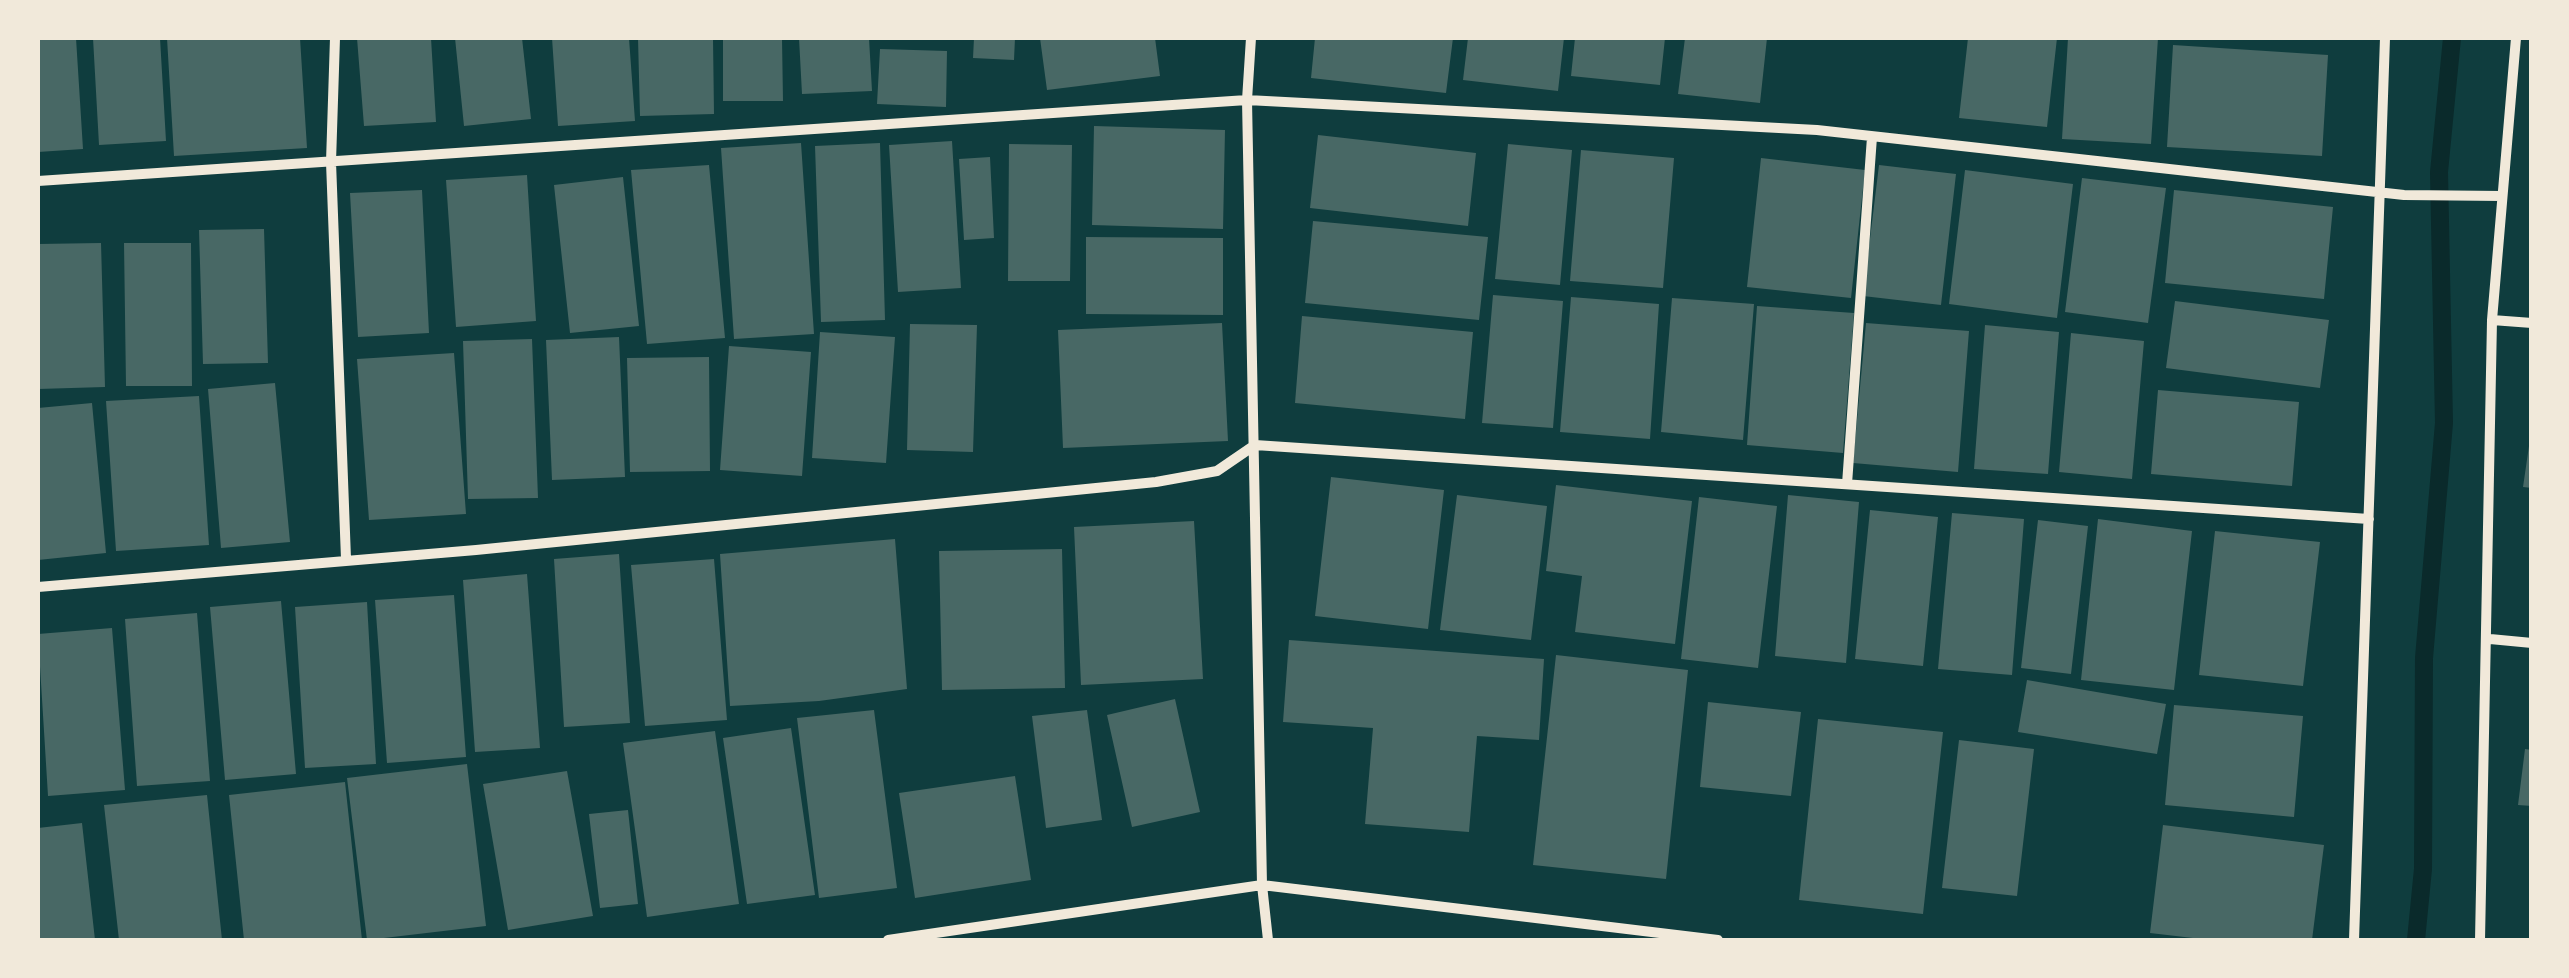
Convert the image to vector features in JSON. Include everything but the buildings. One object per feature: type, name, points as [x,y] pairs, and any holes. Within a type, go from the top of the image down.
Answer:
[{"type":"street","points":[[334,38],[331,162],[346,559]]},
{"type":"street","points":[[1251,38],[1247,100],[1262,885],[1268,940]]},
{"type":"street","points":[[2354,940],[2385,38]]},
{"type":"street","points":[[2480,940],[2490,639],[2492,320],[2516,38]]},
{"type":"street","points":[[38,181],[1247,100],[1817,130],[2404,195],[2502,196]]},
{"type":"street","points":[[1847,484],[1872,137]]},
{"type":"street","points":[[2492,320],[2532,323]]},
{"type":"street","points":[[38,587],[1156,482],[1218,471],[1255,445],[2369,519]]},
{"type":"street","points":[[2490,639],[2532,643]]},
{"type":"street","points":[[888,940],[1262,885],[1718,940]]},
{"type":"waterway","points":[[2416,940],[2423,869],[2424,658],[2444,423],[2439,172],[2452,38]]}]
